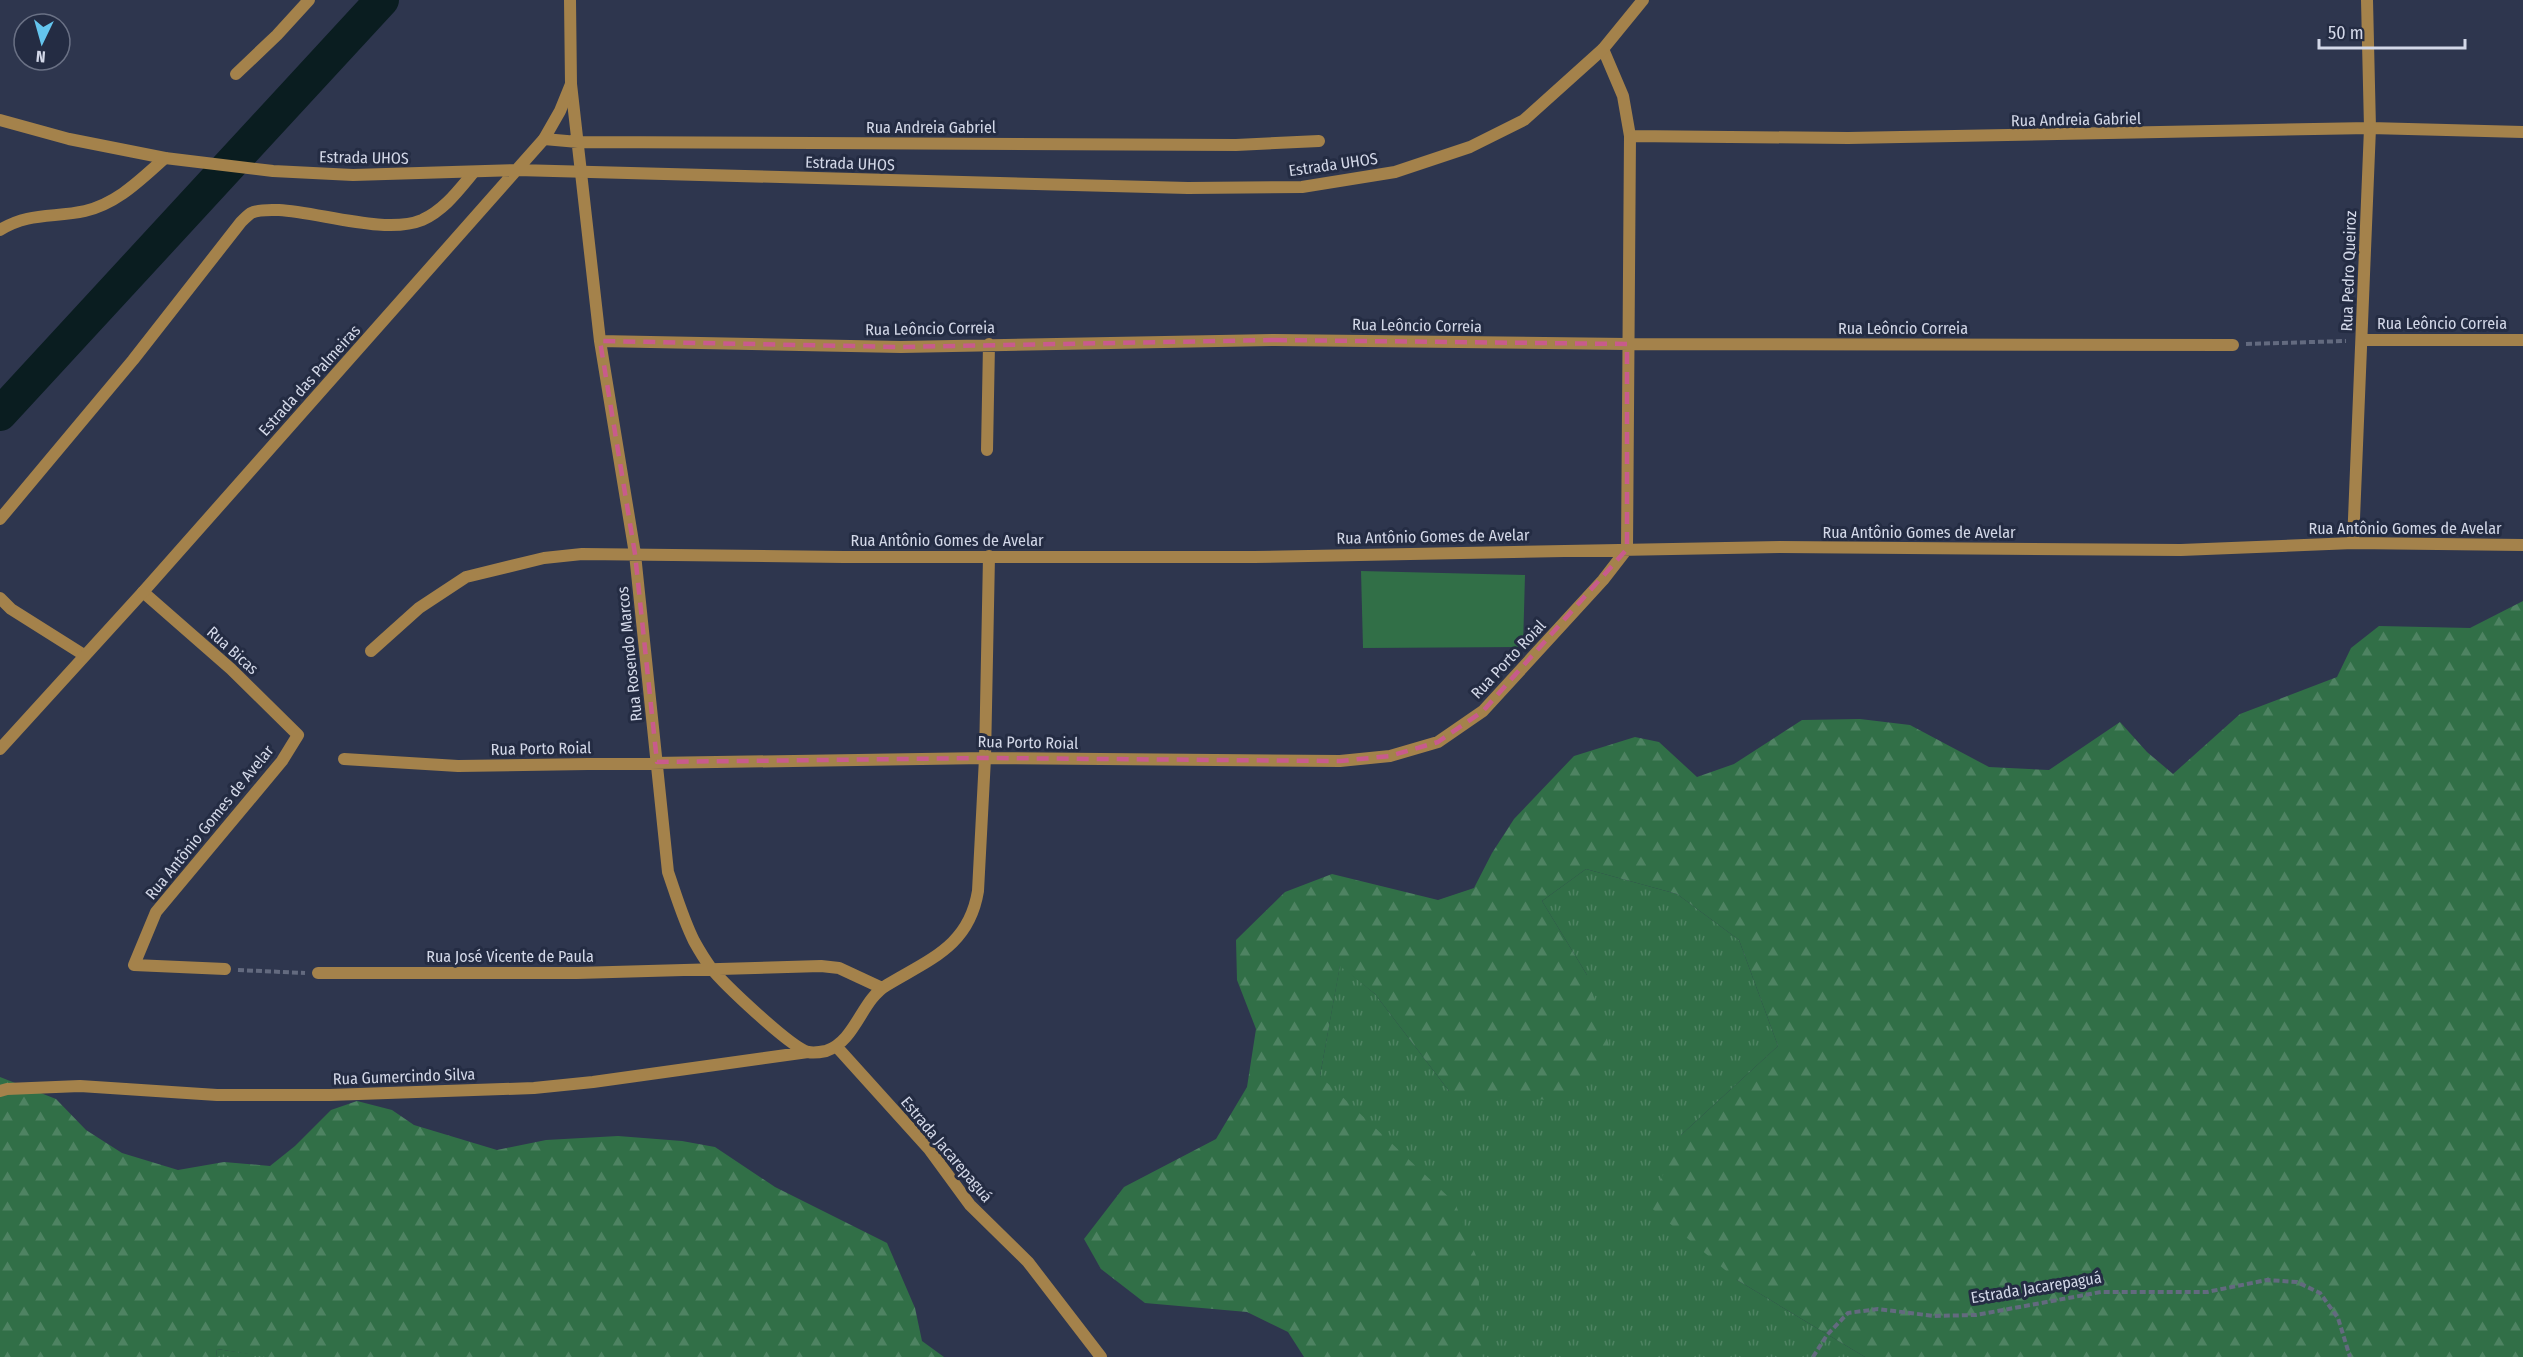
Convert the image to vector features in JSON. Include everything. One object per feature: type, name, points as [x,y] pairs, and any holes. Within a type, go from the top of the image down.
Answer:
[{"type":"street","points":[[236,74],[309,0]]},
{"type":"street","name":"Estrada das Palmeiras","points":[[0,749],[143,592],[544,139],[560,111],[571,84],[570,0]]},
{"type":"street","name":"Rua Pedro Queiroz","points":[[2353,543],[2370,128],[2367,0]]},
{"type":"street","name":"Estrada UHOS","points":[[0,120],[69,139],[165,158],[273,171],[352,175],[518,170],[1188,188],[1302,187],[1395,172],[1470,147],[1524,120],[1603,49],[1639,3]]},
{"type":"street","points":[[1603,49],[1623,96],[1630,136],[1627,549]]},
{"type":"street","name":"Rua Rosendo Marcos","points":[[571,84],[600,341],[635,554],[668,872],[694,941],[711,968],[740,998],[791,1042],[808,1052]]},
{"type":"street","name":"Rua Andreia Gabriel","points":[[1630,136],[1848,138],[2370,128],[2523,132]]},
{"type":"street","name":"Rua Andreia Gabriel","points":[[544,139],[578,142],[1236,145],[1318,141]]},
{"type":"street","points":[[0,230],[11,223],[35,215],[84,211],[105,205],[124,194],[165,158]]},
{"type":"street","points":[[0,519],[133,360],[241,222],[252,213],[267,210],[296,211],[385,225],[404,224],[421,220],[437,212],[453,198],[473,173]]},
{"type":"street","name":"Rua Leôncio Correia","points":[[600,341],[901,347],[1275,340],[1627,344],[2233,345]]},
{"type":"street","name":"Rua Leôncio Correia","points":[[2362,340],[2523,340]]},
{"type":"street","points":[[987,450],[989,344]]},
{"type":"street","name":"Rua Antônio Gomes de Avelar","points":[[371,651],[419,608],[466,577],[544,558],[582,554],[1254,556],[1627,549],[2181,550],[2353,543],[2523,545]]},
{"type":"street","name":"Rua Porto Roial","points":[[344,759],[458,766],[985,758],[1340,761],[1390,756],[1438,742],[1483,711],[1603,580],[1627,549]]},
{"type":"street","points":[[808,1052],[823,1052],[836,1047],[882,988],[952,945],[967,928],[975,911],[985,758],[989,556]]},
{"type":"street","name":"Rua Bicas","points":[[143,592],[231,669],[298,735]]},
{"type":"street","points":[[0,598],[11,609],[84,655]]},
{"type":"street","name":"Rua Antônio Gomes de Avelar","points":[[225,969],[134,964],[156,912],[282,761],[298,735]]},
{"type":"street","name":"Rua José Vicente de Paula","points":[[318,973],[589,973],[820,966],[839,968],[882,988]]},
{"type":"street","name":"Estrada Jacarepaguá","points":[[836,1047],[929,1149],[970,1205],[1028,1262],[1101,1357]]},
{"type":"street","name":"Rua Gumercindo Silva","points":[[0,1091],[80,1086],[218,1095],[330,1095],[534,1088],[808,1052]]},
{"type":"path","points":[[2233,345],[2362,340]]},
{"type":"path","points":[[225,969],[318,973]]},
{"type":"path","name":"Estrada Jacarepaguá","points":[[1812,1357],[1827,1335],[1848,1313],[1878,1309],[1934,1316],[1976,1315],[2101,1292],[2207,1292],[2267,1280],[2297,1282],[2320,1293],[2338,1318],[2350,1357]]},
{"type":"highlighted area","points":[[1275,340],[1627,344],[1627,549],[1483,711],[1438,742],[1390,756],[1340,761],[985,758],[657,762],[635,554],[600,341],[901,347]]},
{"type":"green space","points":[[1361,571],[1525,575],[1523,647],[1363,648]]},
{"type":"green space","points":[[2523,601],[2523,1357],[1865,1357],[1737,1280],[1649,1206],[1681,1135],[1778,1046],[1739,940],[1677,894],[1586,869],[1542,901],[1587,975],[1611,1052],[1559,1101],[1449,1091],[1375,994],[1340,966],[1320,1076],[1455,1203],[1478,1261],[1482,1357],[1304,1357],[1288,1332],[1247,1312],[1145,1303],[1101,1269],[1084,1239],[1124,1187],[1216,1139],[1247,1087],[1256,1029],[1237,980],[1236,940],[1285,892],[1332,874],[1438,900],[1474,888],[1492,853],[1514,819],[1574,756],[1635,737],[1659,742],[1697,777],[1734,764],[1802,720],[1860,719],[1910,725],[1989,767],[2049,770],[2120,722],[2147,752],[2173,774],[2240,714],[2337,677],[2351,648],[2379,626],[2470,628]]},
{"type":"green space","points":[[1586,869],[1677,894],[1739,940],[1778,1046],[1681,1135],[1737,1280],[1865,1357],[1482,1357],[1320,1076],[1340,965],[1375,994],[1449,1091],[1587,975],[1542,901]]},
{"type":"green space","points":[[0,1077],[56,1099],[86,1130],[122,1153],[178,1170],[224,1162],[270,1166],[295,1146],[331,1110],[357,1101],[392,1110],[414,1125],[497,1150],[546,1140],[618,1136],[682,1141],[715,1147],[775,1187],[887,1243],[915,1308],[922,1341],[944,1357],[266,1357],[217,1349],[216,1357],[0,1357]]},
{"type":"green space","points":[[217,1349],[265,1356],[266,1357],[216,1357]]},
{"type":"waterway","points":[[0,414],[382,0]]}]
